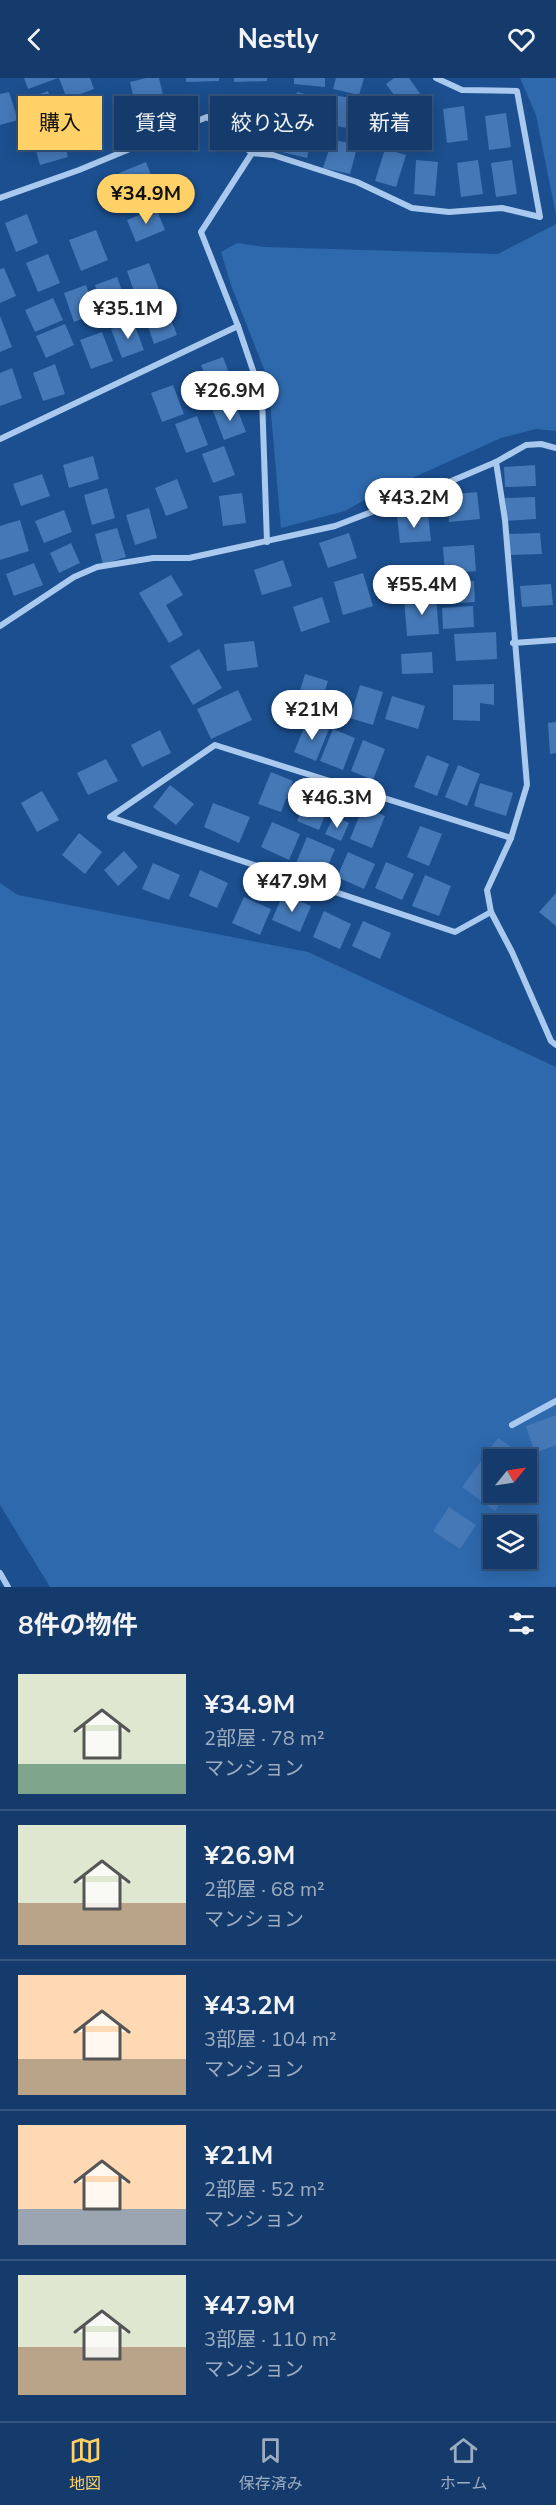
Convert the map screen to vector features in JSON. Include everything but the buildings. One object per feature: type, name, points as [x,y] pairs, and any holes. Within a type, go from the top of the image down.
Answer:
[{"type":"street","points":[[0,198],[79,170],[207,117],[252,153],[273,155],[357,182],[412,208],[449,212],[502,208],[540,217],[518,91],[462,90],[436,78]]},
{"type":"street","points":[[252,153],[201,232],[238,326],[262,397],[267,542]]},
{"type":"street","points":[[0,439],[238,326]]},
{"type":"street","points":[[0,626],[74,577],[96,567],[153,558],[189,558],[335,526],[496,462],[526,445],[541,444],[556,448]]},
{"type":"street","points":[[496,462],[505,520],[513,643],[527,786],[511,838],[487,890],[491,912],[512,952],[551,1041],[556,1045]]},
{"type":"street","points":[[513,643],[556,640]]},
{"type":"street","points":[[491,912],[454,932],[110,817],[215,745],[511,838]]},
{"type":"street","points":[[512,1425],[556,1401]]},
{"type":"street","points":[[0,1573],[8,1587]]},
{"type":"shaded area","points":[[520,78],[556,78],[556,215],[536,115]]},
{"type":"shaded area","points":[[556,224],[556,431],[536,429],[501,438],[368,498],[345,511],[281,528],[268,379],[231,285],[221,252],[237,243],[265,247],[498,254]]},
{"type":"shaded area","points":[[0,883],[18,895],[308,952],[556,1067],[556,1587],[50,1587],[0,1505]]}]
